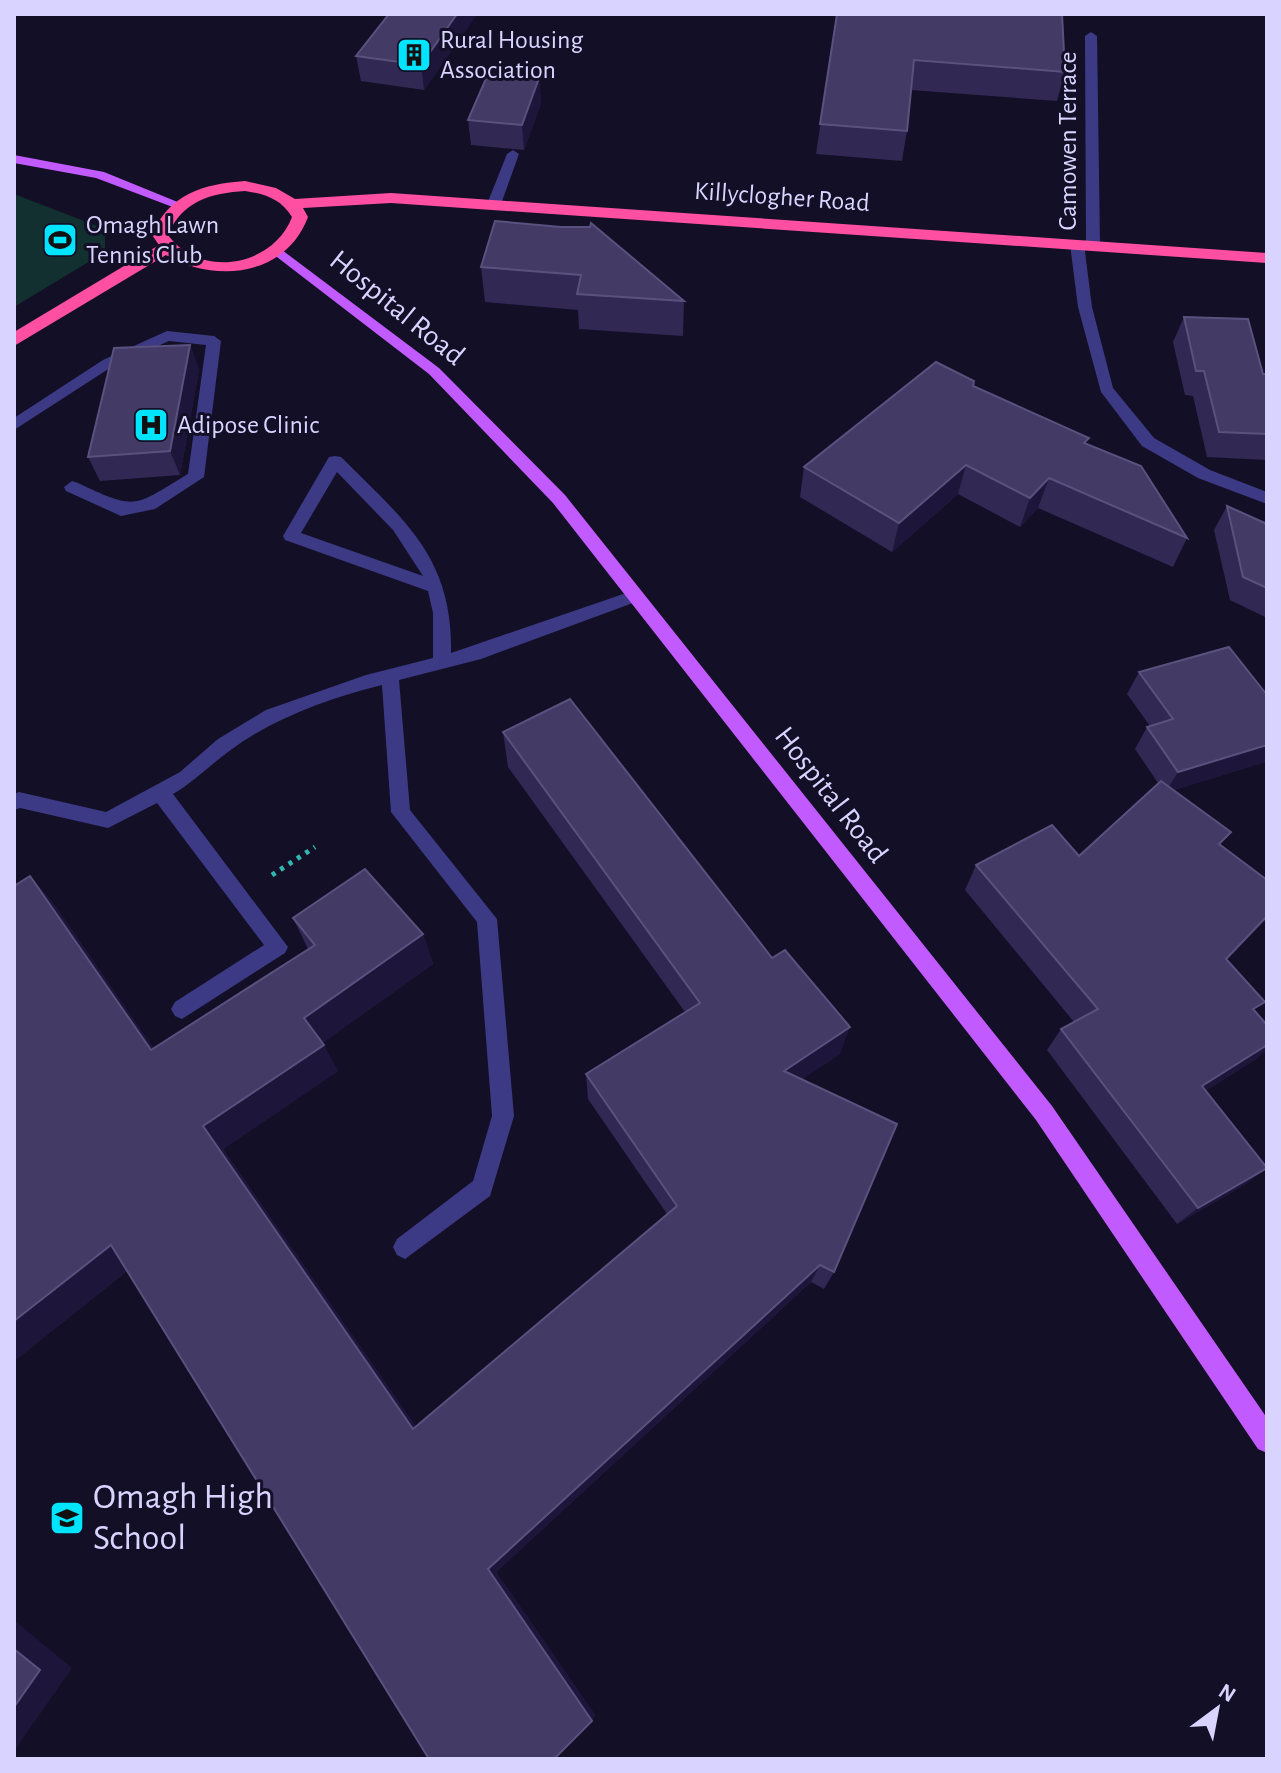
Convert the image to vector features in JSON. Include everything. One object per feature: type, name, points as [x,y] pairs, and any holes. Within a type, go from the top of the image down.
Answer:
[{"type":"highway","points":[[245,186],[276,192],[293,204],[300,217],[299,227],[293,238],[278,251],[258,260],[234,266],[206,266],[183,260],[165,248],[160,235],[165,217],[178,205],[199,194],[245,186]]},
{"type":"highway","name":"Killyclogher Road","points":[[293,204],[391,198],[1267,258]]},
{"type":"highway","points":[[14,340],[165,248]]},
{"type":"main road","points":[[14,159],[99,175],[178,205]]},
{"type":"main road","name":"Hospital Road","points":[[278,251],[434,371],[559,499],[1044,1113],[1267,1440]]},
{"type":"street","name":"Camowen Terrace","points":[[1091,36],[1085,307],[1106,389],[1148,442],[1204,474],[1267,498]]},
{"type":"street","points":[[494,204],[513,154]]},
{"type":"street","points":[[14,425],[108,363],[167,336],[214,341],[196,477],[149,505],[121,510],[72,487]]},
{"type":"street","points":[[436,587],[291,536],[335,461],[410,538],[436,587],[442,609],[442,663]]},
{"type":"street","points":[[14,802],[19,800],[108,820],[187,777],[225,744],[272,715],[390,676],[475,654],[635,596]]},
{"type":"street","points":[[390,676],[401,812],[487,919],[503,1116],[482,1188],[405,1247]]},
{"type":"street","points":[[160,792],[278,947],[182,1009]]},
{"type":"path","points":[[240,896],[315,847]]},
{"type":"green space","name":"Omagh Lawn Tennis Club","points":[[14,194],[105,229],[105,252],[14,307]]},
{"type":"building","points":[[389,14],[457,14],[421,65],[356,56]]},
{"type":"building","points":[[837,14],[1062,14],[1065,72],[914,60],[907,131],[820,124]]},
{"type":"building","points":[[488,74],[539,78],[522,125],[468,120]]},
{"type":"building","points":[[495,221],[561,227],[590,227],[591,223],[684,301],[577,294],[581,275],[481,267]]},
{"type":"building","points":[[1184,317],[1248,319],[1263,374],[1267,374],[1267,434],[1219,432],[1204,371],[1196,371]]},
{"type":"building","points":[[190,345],[170,451],[88,457],[114,348]]},
{"type":"building","points":[[936,362],[974,381],[973,386],[1089,438],[1084,443],[1141,466],[1187,538],[1049,478],[1030,498],[966,465],[899,523],[804,467]]},
{"type":"building","points":[[1227,506],[1267,524],[1267,588],[1243,577]]},
{"type":"building","points":[[1229,647],[1267,695],[1267,745],[1178,772],[1147,727],[1173,719],[1139,672]]},
{"type":"building","points":[[570,699],[772,958],[785,950],[850,1027],[784,1071],[897,1124],[834,1272],[820,1265],[488,1569],[592,1721],[554,1759],[429,1759],[111,1245],[14,1321],[14,886],[30,876],[151,1050],[315,945],[293,918],[365,869],[423,934],[304,1018],[324,1045],[203,1126],[413,1429],[677,1206],[586,1074],[700,1003],[503,732]]},
{"type":"building","points":[[1161,781],[1231,832],[1219,844],[1267,880],[1267,916],[1226,959],[1265,1002],[1253,1009],[1267,1025],[1267,1045],[1202,1086],[1267,1168],[1198,1208],[1061,1029],[1098,1009],[976,865],[1052,825],[1079,856]]},
{"type":"building","points":[[14,1649],[40,1670],[14,1707]]},
{"type":"place","name":"Rural Housing Association","points":[[414,55]]},
{"type":"place","name":"Omagh Lawn Tennis Club","points":[[60,240]]},
{"type":"place","name":"Adipose Clinic","points":[[151,425]]},
{"type":"place","name":"Omagh High School","points":[[67,1518]]}]
